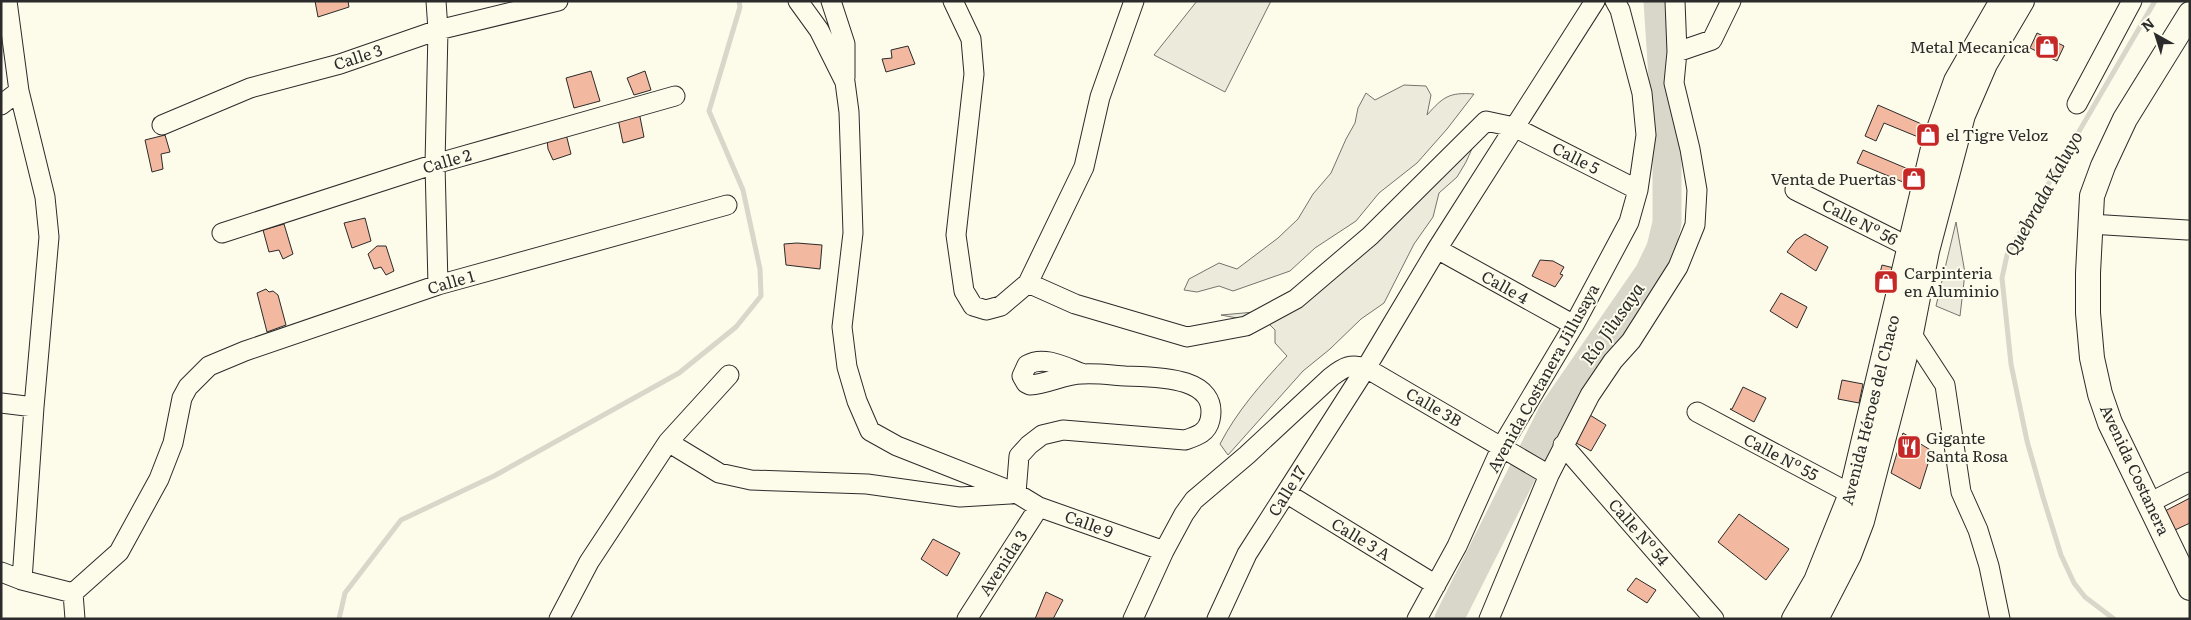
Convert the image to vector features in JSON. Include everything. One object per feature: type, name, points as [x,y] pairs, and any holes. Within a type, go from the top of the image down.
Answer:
[{"type":"main road","points":[[1816,619],[1849,555],[1862,521],[1859,496],[1901,330],[1918,249],[1935,140],[1956,81],[2002,1]]},
{"type":"main road","points":[[1918,249],[1963,115],[1985,64],[2022,1]]},
{"type":"main road","name":"Avenida Costanera","points":[[2190,14],[2125,119],[2103,166],[2092,196],[2088,313],[2092,358],[2110,423],[2190,588]]},
{"type":"main road","name":"Avenida Héroes del Chaco","points":[[1794,619],[1816,581],[1859,496]]},
{"type":"street","points":[[7,1],[19,91],[45,197],[49,237],[34,407],[22,580]]},
{"type":"street","points":[[436,1],[438,30],[435,164],[438,285]]},
{"type":"street","name":"Calle 3","points":[[162,125],[250,88],[340,64],[438,30],[558,1]]},
{"type":"street","points":[[798,1],[819,30],[845,82]]},
{"type":"street","points":[[830,1],[845,44],[845,82]]},
{"type":"street","points":[[953,1],[970,39],[974,74],[956,235],[964,291],[973,306],[986,310],[1000,306],[1028,283],[1084,167],[1100,97],[1134,1]]},
{"type":"street","name":"Calle 17","points":[[1217,619],[1247,554],[1366,368],[1437,249],[1595,1]]},
{"type":"street","name":"Avenida Costanera Jillusaya","points":[[1416,619],[1508,451],[1628,222],[1638,190],[1646,135],[1642,93],[1620,10],[1615,1]]},
{"type":"street","points":[[1489,619],[1542,471],[1563,445],[1590,395],[1613,361],[1631,341],[1678,267],[1695,225],[1697,190],[1690,149],[1674,83],[1677,52],[1675,1]]},
{"type":"street","points":[[1677,52],[1712,40],[1731,1]]},
{"type":"street","points":[[2077,104],[2132,1]]},
{"type":"street","name":"Calle 9","points":[[845,82],[849,112],[853,232],[842,327],[847,366],[857,401],[870,431],[897,446],[1016,493],[1039,507],[1164,551]]},
{"type":"street","points":[[1,105],[19,91]]},
{"type":"street","name":"Calle 2","points":[[222,233],[435,164],[675,96]]},
{"type":"street","name":"Calle 5","points":[[1028,283],[1075,304],[1187,336],[1246,326],[1296,299],[1319,280],[1370,236],[1486,121],[1514,127],[1638,190]]},
{"type":"street","name":"Calle Nº 56","points":[[1795,190],[1918,249]]},
{"type":"street","name":"Calle 1","points":[[73,593],[119,552],[159,479],[172,443],[182,398],[188,387],[209,366],[244,351],[438,285],[727,204]]},
{"type":"street","points":[[2090,224],[2187,230]]},
{"type":"street","name":"Calle 4","points":[[1437,249],[1574,325]]},
{"type":"street","points":[[1901,330],[1945,385],[1961,492],[1978,530],[1989,566],[2000,619]]},
{"type":"street","points":[[1132,619],[1164,551],[1184,514],[1194,500],[1344,367],[1356,365],[1366,368]]},
{"type":"street","name":"Calle 3B","points":[[1366,368],[1542,471]]},
{"type":"street","points":[[668,442],[719,473],[751,480],[867,484],[960,497],[1016,493],[1020,456],[1029,445],[1042,435],[1063,430],[1185,440],[1200,435],[1208,428],[1211,413],[1208,399],[1195,386],[1180,379],[1081,374]]},
{"type":"street","points":[[559,619],[589,562],[668,442],[729,375]]},
{"type":"street","points":[[1,402],[34,407]]},
{"type":"street","name":"Calle Nº 55","points":[[1697,412],[1859,496]]},
{"type":"street","name":"Calle Nº 54","points":[[1563,445],[1714,619]]},
{"type":"street","points":[[2149,503],[2190,482]]},
{"type":"street","name":"Calle 3 A","points":[[1286,493],[1436,585]]},
{"type":"street","name":"Avenida 3","points":[[969,618],[1039,507]]},
{"type":"street","points":[[1,572],[22,580],[73,593],[75,619]]},
{"type":"shaded area","points":[[1197,1],[1271,1],[1225,92],[1154,55]]},
{"type":"shaded area","points":[[1404,85],[1426,86],[1431,95],[1427,115],[1447,97],[1458,94],[1474,94],[1417,163],[1379,193],[1356,221],[1315,248],[1290,271],[1233,291],[1219,286],[1197,292],[1184,290],[1189,279],[1219,263],[1237,269],[1278,238],[1298,219],[1313,194],[1331,173],[1355,123],[1358,108],[1366,93],[1375,100]]},
{"type":"shaded area","points":[[1480,131],[1457,177],[1439,193],[1433,217],[1414,244],[1384,303],[1361,319],[1330,349],[1303,371],[1228,455],[1220,444],[1234,420],[1250,398],[1287,356],[1275,343],[1275,330],[1269,324],[1221,315],[1266,311],[1279,298],[1340,259]]},
{"type":"shaded area","points":[[1956,222],[1965,273],[1960,316],[1936,306]]},
{"type":"building","points":[[315,1],[348,1],[349,7],[318,17]]},
{"type":"building","name":"Metal Mecanica","points":[[2037,33],[2064,46],[2057,61],[2030,48]]},
{"type":"building","points":[[908,46],[915,64],[886,72],[882,59],[892,58],[891,50]]},
{"type":"building","points":[[591,71],[600,101],[574,108],[566,78]]},
{"type":"building","points":[[645,71],[651,90],[634,95],[627,78]]},
{"type":"building","points":[[1878,105],[1933,129],[1928,141],[1884,123],[1876,141],[1865,136]]},
{"type":"building","points":[[639,112],[644,137],[623,143],[618,119]]},
{"type":"building","points":[[566,134],[571,154],[553,160],[548,149],[547,139]]},
{"type":"building","points":[[165,135],[170,152],[161,154],[163,169],[152,172],[145,140]]},
{"type":"building","points":[[1863,150],[1920,174],[1915,187],[1857,163]]},
{"type":"building","points":[[365,218],[371,241],[352,248],[344,223]]},
{"type":"building","points":[[284,224],[293,254],[283,259],[279,250],[269,252],[263,230]]},
{"type":"building","points":[[1805,234],[1828,247],[1816,271],[1787,252],[1796,240]]},
{"type":"building","points":[[784,244],[822,245],[820,269],[786,265]]},
{"type":"building","points":[[377,246],[386,246],[394,271],[386,275],[381,267],[374,269],[368,254]]},
{"type":"building","points":[[1540,260],[1553,261],[1564,267],[1560,274],[1563,275],[1555,287],[1532,276]]},
{"type":"building","points":[[1882,265],[1898,269],[1896,277],[1880,273]]},
{"type":"building","name":"Carpinteria en Aluminio","points":[[1880,273],[1896,277],[1893,291],[1876,287]]},
{"type":"building","points":[[266,289],[278,295],[286,325],[267,332],[257,293]]},
{"type":"building","points":[[1781,293],[1807,307],[1797,328],[1770,311]]},
{"type":"building","points":[[1842,380],[1863,384],[1859,403],[1838,399]]},
{"type":"building","points":[[1743,387],[1766,398],[1754,422],[1730,409],[1732,409]]},
{"type":"building","points":[[1585,412],[1606,425],[1591,451],[1567,438]]},
{"type":"building","points":[[1903,433],[1932,451],[1920,489],[1891,473]]},
{"type":"building","points":[[2190,498],[2190,523],[2175,530],[2165,511]]},
{"type":"building","points":[[1739,514],[1789,549],[1766,580],[1718,542]]},
{"type":"building","points":[[933,539],[960,553],[947,576],[921,559]]},
{"type":"building","points":[[1636,578],[1656,590],[1647,603],[1627,590]]},
{"type":"building","points":[[1046,592],[1063,600],[1053,619],[1035,619]]},
{"type":"waterway","points":[[339,619],[345,593],[401,520],[494,476],[679,373],[736,327],[761,296],[760,269],[743,190],[709,111],[740,7],[739,1]]},
{"type":"waterway","name":"Río Jilusaya","points":[[1449,619],[1553,412],[1649,273],[1661,248],[1667,223],[1667,138],[1658,1]]},
{"type":"waterway","name":"Quebrada Kaluyo","points":[[2114,619],[2085,597],[2074,583],[2061,555],[2027,441],[2011,364],[2002,278],[2007,255],[2155,1]]},
{"type":"place","name":"Metal Mecanica","points":[[2047,47]]},
{"type":"place","name":"el Tigre Veloz","points":[[1928,135]]},
{"type":"place","name":"Venta de Puertas","points":[[1914,179]]},
{"type":"place","name":"Carpinteria en Aluminio","points":[[1886,282]]},
{"type":"place","name":"Gigante Santa Rosa","points":[[1909,447]]}]
